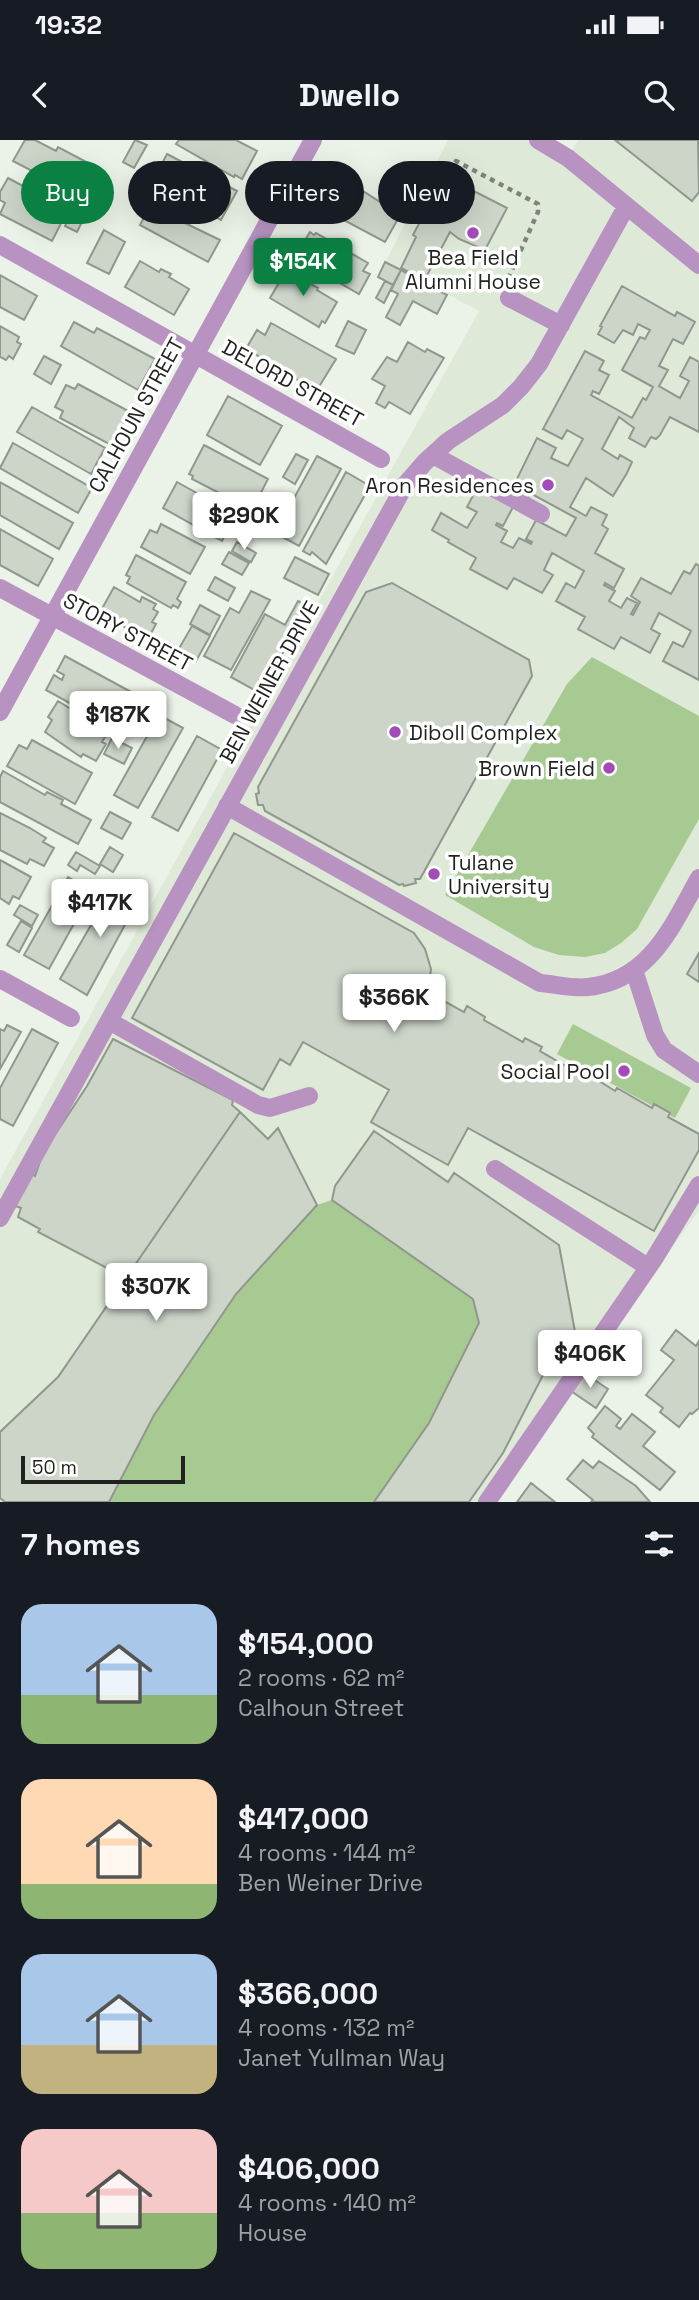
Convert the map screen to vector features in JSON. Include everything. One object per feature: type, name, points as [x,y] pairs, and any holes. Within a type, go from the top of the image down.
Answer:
[{"type":"street","name":"CALHOUN STREET","points":[[0,712],[313,140]]},
{"type":"street","points":[[538,140],[568,158],[699,265]]},
{"type":"street","name":"BEN WEINER DRIVE","points":[[0,1218],[405,485],[448,442],[503,405],[521,387],[539,364],[626,207]]},
{"type":"street","name":"DELORD STREET","points":[[0,245],[381,459]]},
{"type":"street","points":[[508,290],[561,324]]},
{"type":"street","points":[[433,455],[541,514]]},
{"type":"street","name":"STORY STREET","points":[[0,588],[235,715]]},
{"type":"street","points":[[227,806],[540,983],[589,987],[617,979],[642,965],[666,938],[699,877]]},
{"type":"street","points":[[634,970],[655,1035],[664,1050],[699,1074]]},
{"type":"street","points":[[0,979],[71,1018]]},
{"type":"street","points":[[109,1021],[258,1105],[270,1108],[309,1096]]},
{"type":"street","points":[[495,1169],[648,1267]]},
{"type":"street","points":[[487,1502],[648,1267],[699,1185]]},
{"type":"path","points":[[475,172],[538,204],[538,212],[508,290]]},
{"type":"shaded area","name":"Tulane University","points":[[448,140],[538,140],[568,158],[578,140],[699,140],[699,1210],[491,1502],[0,1502],[0,1179],[479,311],[386,261],[405,224],[475,224],[475,161],[437,161]]},
{"type":"green space","name":"Brown Field","points":[[592,657],[699,716],[699,819],[637,929],[605,953],[585,957],[559,955],[534,947],[445,895],[567,684]]},
{"type":"green space","name":"Social Pool","points":[[573,1024],[691,1088],[675,1118],[557,1054]]},
{"type":"green space","points":[[332,1200],[473,1299],[479,1323],[429,1423],[374,1502],[109,1502],[154,1415],[236,1294],[317,1205]]},
{"type":"building","points":[[25,140],[35,140],[56,151],[58,147],[84,161],[21,161],[21,165],[13,161]]},
{"type":"building","points":[[135,140],[147,145],[138,161],[128,161],[128,165],[123,162]]},
{"type":"building","points":[[179,140],[236,140],[257,151],[252,161],[245,161],[242,179],[231,175],[231,161],[206,161],[176,144]]},
{"type":"building","points":[[615,140],[698,140],[699,192],[692,201]]},
{"type":"building","points":[[167,154],[180,161],[163,161]]},
{"type":"building","points":[[8,178],[21,185],[21,224],[61,224],[52,241],[0,214],[5,203],[0,200],[0,192]]},
{"type":"building","points":[[231,188],[237,191],[231,202]]},
{"type":"building","points":[[364,192],[378,201],[378,224],[395,224],[385,242],[351,224],[364,224]]},
{"type":"building","name":"Bea Field Alumni House","points":[[475,192],[507,208],[485,250],[459,239],[450,232],[426,277],[423,274],[421,278],[401,268],[416,237],[413,235],[419,224],[475,224]]},
{"type":"building","points":[[66,224],[81,224],[77,232],[65,226]]},
{"type":"building","points":[[187,224],[220,240],[208,262],[140,225]]},
{"type":"building","points":[[104,230],[125,242],[109,274],[87,263]]},
{"type":"building","points":[[310,232],[368,263],[363,271],[370,274],[359,294],[295,257]]},
{"type":"building","points":[[140,261],[159,272],[161,269],[171,274],[169,277],[189,289],[174,315],[125,287]]},
{"type":"building","points":[[385,262],[401,270],[393,285],[378,277]]},
{"type":"building","points":[[289,266],[307,277],[305,281],[318,288],[317,290],[337,302],[325,323],[322,321],[319,327],[270,298]]},
{"type":"building","points":[[401,270],[447,295],[437,314],[413,301],[400,325],[386,317],[398,294],[391,290]]},
{"type":"building","points":[[0,275],[37,296],[24,320],[0,307]]},
{"type":"building","points":[[385,281],[393,285],[384,303],[376,298]]},
{"type":"building","name":"Aron Residences","points":[[622,286],[675,316],[677,312],[695,322],[683,344],[673,339],[659,366],[668,370],[659,386],[680,398],[689,381],[680,376],[690,357],[699,362],[699,432],[670,417],[660,435],[656,439],[651,437],[645,447],[629,438],[634,428],[619,417],[602,449],[618,459],[620,455],[632,462],[627,473],[613,496],[586,478],[570,507],[586,516],[591,507],[607,515],[602,525],[608,529],[595,553],[624,569],[614,588],[605,583],[604,585],[615,591],[609,601],[621,608],[627,598],[637,603],[631,614],[633,615],[640,602],[631,596],[641,578],[671,594],[684,571],[690,574],[696,564],[699,566],[699,680],[663,661],[673,642],[683,647],[691,631],[659,613],[651,629],[660,634],[650,653],[621,637],[614,649],[578,629],[585,617],[556,601],[566,583],[575,588],[584,571],[552,553],[544,570],[553,575],[542,593],[514,578],[507,589],[470,569],[476,558],[432,530],[441,513],[467,528],[477,512],[467,507],[477,488],[513,507],[503,526],[497,523],[496,525],[507,531],[501,542],[513,548],[519,538],[531,544],[532,542],[526,539],[536,520],[566,536],[576,518],[530,493],[528,498],[512,489],[537,438],[556,448],[551,458],[568,466],[583,439],[567,430],[562,439],[543,429],[585,351],[604,361],[599,370],[609,375],[599,394],[593,391],[591,395],[632,418],[643,398],[646,400],[653,387],[622,370],[640,337],[645,339],[650,330],[638,324],[633,335],[623,330],[614,343],[598,334]]},
{"type":"building","points":[[348,321],[366,330],[354,354],[336,346]]},
{"type":"building","points":[[74,322],[94,333],[97,328],[155,359],[138,390],[61,346]]},
{"type":"building","points":[[271,323],[336,359],[317,390],[269,365],[247,347],[257,330],[265,335]]},
{"type":"building","points":[[0,326],[19,337],[17,342],[21,344],[13,359],[9,356],[6,360],[0,357]]},
{"type":"building","points":[[408,342],[425,352],[427,349],[444,358],[410,414],[389,402],[385,408],[376,403],[385,386],[372,379],[387,357],[397,362]]},
{"type":"building","points":[[44,356],[61,365],[51,384],[34,374]]},
{"type":"building","points":[[78,384],[130,412],[111,445],[60,418],[63,411],[55,407],[66,385],[75,389]]},
{"type":"building","points":[[228,396],[282,426],[260,465],[207,435]]},
{"type":"building","points":[[32,407],[105,448],[91,474],[17,432]]},
{"type":"building","points":[[13,443],[92,488],[78,513],[0,468]]},
{"type":"building","points":[[204,445],[268,479],[252,510],[192,479],[193,476],[189,474]]},
{"type":"building","points":[[296,454],[308,460],[295,484],[283,477]]},
{"type":"building","points":[[317,456],[341,469],[299,546],[275,533]]},
{"type":"building","points":[[346,472],[370,486],[326,564],[312,552],[310,555],[303,551]]},
{"type":"building","points":[[0,482],[73,523],[59,549],[0,515]]},
{"type":"building","points":[[177,482],[236,515],[222,541],[163,508]]},
{"type":"building","points":[[251,515],[271,525],[266,534],[247,524]]},
{"type":"building","points":[[161,524],[205,547],[190,574],[141,547],[150,530],[157,533]]},
{"type":"building","points":[[0,529],[53,559],[38,586],[0,565]]},
{"type":"building","points":[[237,542],[256,553],[251,562],[232,551]]},
{"type":"building","points":[[229,552],[249,563],[242,575],[222,564]]},
{"type":"building","points":[[136,555],[186,582],[177,599],[181,602],[178,608],[173,605],[171,608],[127,583],[130,577],[126,575]]},
{"type":"building","points":[[295,557],[329,574],[318,595],[284,578]]},
{"type":"building","points":[[215,577],[235,588],[228,601],[208,590]]},
{"type":"building","name":"Diboll Complex","points":[[392,583],[529,660],[532,676],[420,879],[404,886],[265,811],[263,805],[258,805],[256,794],[259,793],[258,787],[366,592]]},
{"type":"building","points":[[114,587],[140,602],[142,597],[156,604],[153,609],[158,612],[152,622],[156,624],[148,639],[99,614]]},
{"type":"building","points":[[251,591],[270,600],[231,670],[204,656],[230,608],[239,613]]},
{"type":"building","points":[[298,601],[309,607],[260,693],[231,677],[265,614],[285,625]]},
{"type":"building","points":[[200,605],[220,616],[210,635],[190,624]]},
{"type":"building","points":[[192,626],[210,636],[196,661],[177,652]]},
{"type":"building","points":[[65,656],[133,693],[115,728],[46,690],[54,675],[62,680],[64,675],[57,671]]},
{"type":"building","points":[[58,701],[109,730],[102,742],[106,744],[96,761],[83,754],[81,757],[45,732],[52,720],[48,717]]},
{"type":"building","points":[[159,715],[183,728],[138,808],[114,795]]},
{"type":"building","points":[[197,736],[222,750],[178,831],[152,817]]},
{"type":"building","points":[[112,738],[132,748],[124,764],[104,754]]},
{"type":"building","points":[[32,740],[92,773],[75,804],[7,766],[19,745],[27,749]]},
{"type":"building","points":[[3,771],[45,795],[47,792],[63,800],[61,804],[91,820],[78,844],[0,802],[0,777]]},
{"type":"building","points":[[110,812],[131,823],[122,839],[101,828]]},
{"type":"building","points":[[0,813],[46,838],[43,842],[54,848],[44,866],[30,859],[27,864],[0,850]]},
{"type":"building","points":[[234,833],[414,933],[425,949],[431,969],[428,992],[464,1012],[467,1006],[485,1017],[484,1020],[523,1042],[525,1038],[542,1047],[540,1051],[578,1073],[580,1069],[615,1091],[617,1088],[652,1108],[654,1104],[670,1113],[668,1117],[699,1134],[699,1150],[654,1231],[468,1128],[448,1165],[371,1122],[389,1090],[303,1042],[290,1065],[280,1059],[263,1090],[132,1018]]},
{"type":"building","points":[[110,847],[123,855],[113,872],[100,864]]},
{"type":"building","points":[[76,852],[100,866],[95,874],[80,865],[77,871],[68,865]]},
{"type":"building","points":[[0,860],[31,877],[19,899],[13,896],[9,904],[0,898]]},
{"type":"building","points":[[68,877],[92,891],[49,969],[24,955]]},
{"type":"building","points":[[115,883],[140,897],[87,995],[60,979]]},
{"type":"building","points":[[20,905],[38,915],[32,926],[14,915]]},
{"type":"building","points":[[21,921],[32,928],[19,952],[7,945]]},
{"type":"building","points":[[699,953],[699,982],[687,974]]},
{"type":"building","points":[[7,1025],[21,1032],[0,1069],[0,1029],[4,1031]]},
{"type":"building","points":[[32,1029],[58,1043],[13,1126],[0,1119],[0,1088]]},
{"type":"building","points":[[113,1039],[233,1100],[232,1105],[240,1112],[126,1278],[38,1232],[40,1229],[18,1217],[21,1208],[15,1206],[30,1173],[35,1176],[43,1153],[87,1086]]},
{"type":"building","points":[[240,1112],[268,1139],[278,1128],[317,1205],[236,1294],[154,1415],[109,1502],[5,1502],[0,1498],[0,1432],[58,1377]]},
{"type":"building","points":[[374,1131],[448,1182],[454,1173],[559,1245],[576,1337],[563,1336],[503,1453],[469,1502],[374,1502],[429,1423],[479,1323],[473,1299],[332,1200],[335,1186]]},
{"type":"building","points":[[676,1330],[696,1346],[699,1341],[699,1408],[690,1413],[679,1427],[660,1412],[663,1408],[646,1395],[674,1360],[661,1350]]},
{"type":"building","points":[[584,1373],[608,1389],[596,1408],[571,1391]]},
{"type":"building","points":[[605,1406],[621,1419],[616,1426],[620,1429],[632,1414],[655,1432],[643,1446],[675,1472],[660,1490],[592,1437],[594,1434],[588,1428]]},
{"type":"building","points":[[583,1460],[593,1468],[599,1461],[636,1486],[650,1502],[591,1502],[593,1500],[567,1479]]},
{"type":"building","points":[[531,1483],[555,1502],[517,1502]]},
{"type":"place","name":"Bea Field Alumni House","points":[[473,233]]},
{"type":"place","name":"Aron Residences","points":[[548,485]]},
{"type":"place","name":"Diboll Complex","points":[[395,732]]},
{"type":"place","name":"Brown Field","points":[[609,768]]},
{"type":"place","name":"Tulane University","points":[[434,874]]},
{"type":"place","name":"Social Pool","points":[[624,1071]]}]
